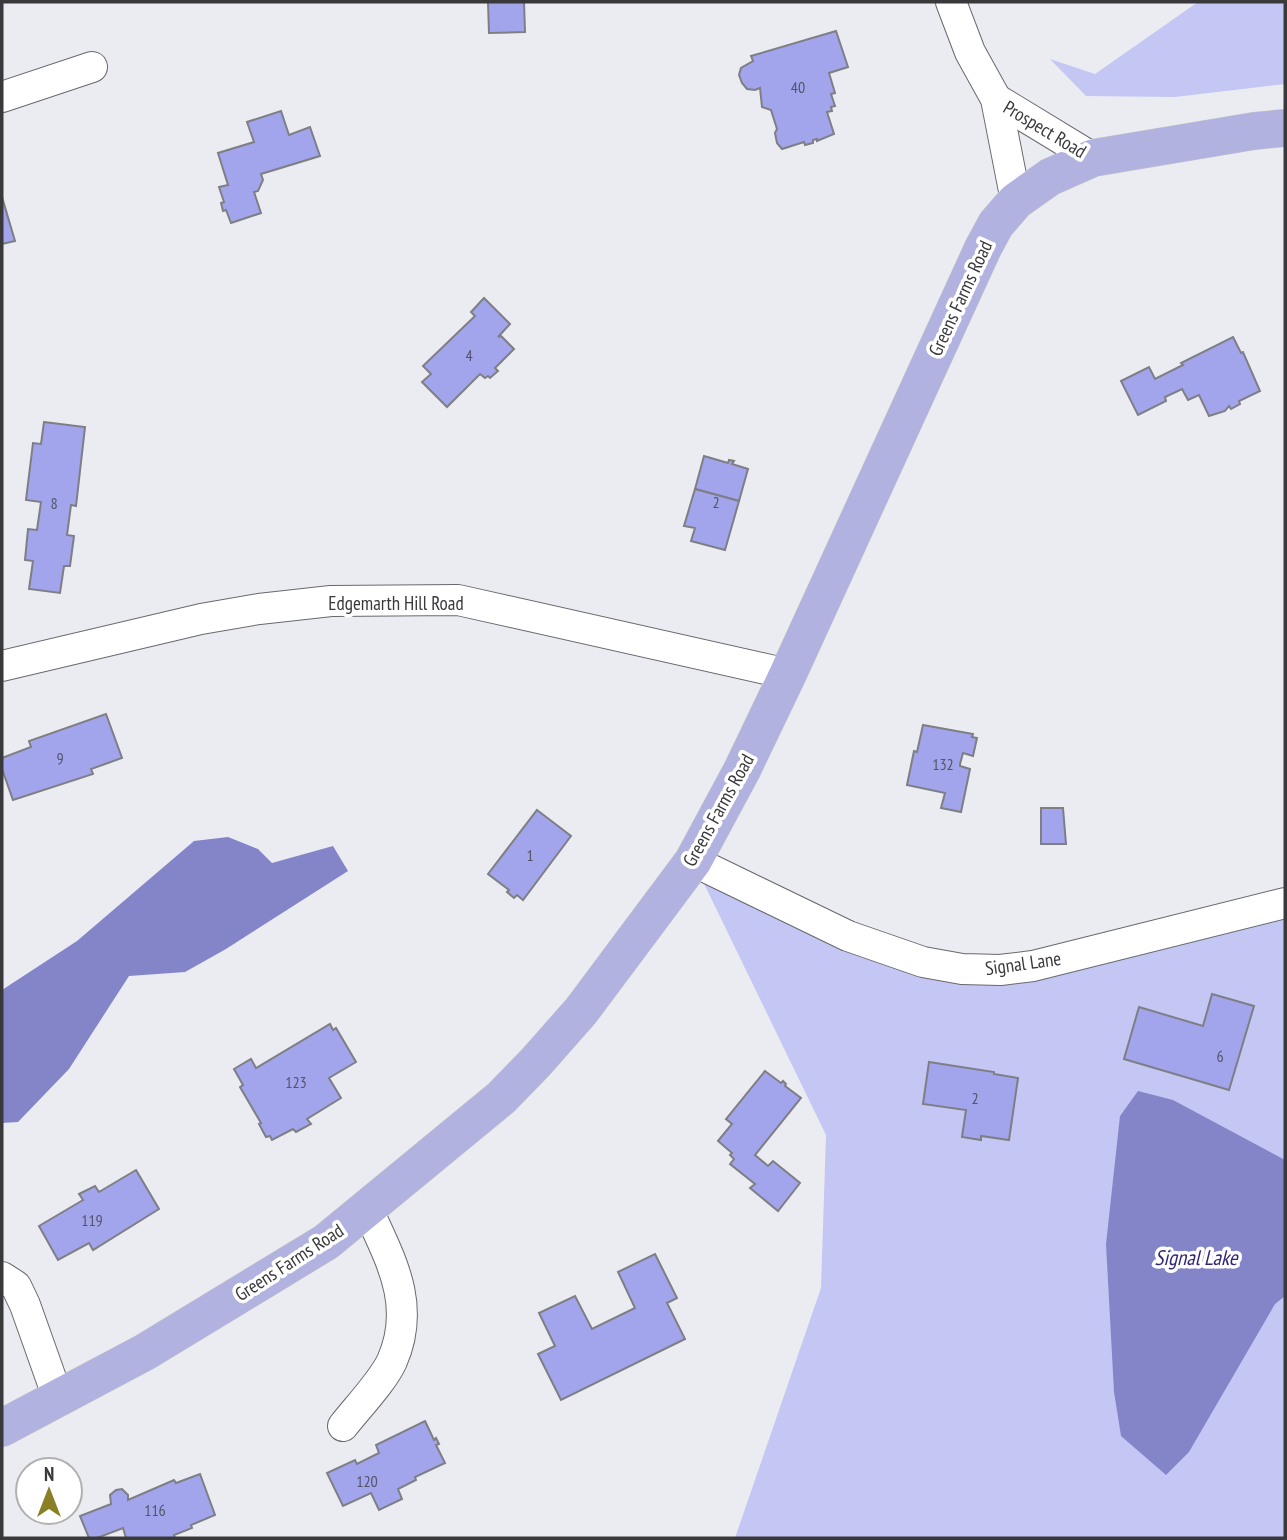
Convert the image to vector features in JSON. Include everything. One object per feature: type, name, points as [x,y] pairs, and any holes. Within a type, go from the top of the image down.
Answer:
[{"type":"main road","name":"Greens Farms Road","points":[[2,1428],[145,1352],[326,1242],[501,1098],[589,1001],[693,861],[742,770],[789,674],[983,248],[996,224],[1016,201],[1050,177],[1093,158],[1285,128]]},
{"type":"street","name":"Prospect Road","points":[[951,2],[970,52],[996,99],[1016,201]]},
{"type":"street","points":[[2,97],[92,67]]},
{"type":"street","name":"Prospect Road","points":[[996,99],[1093,158]]},
{"type":"street","name":"Edgemarth Hill Road","points":[[2,666],[259,608],[331,601],[458,600],[789,674]]},
{"type":"street","name":"Signal Lane","points":[[693,861],[848,936],[923,962],[962,969],[1000,970],[1033,965],[1285,903]]},
{"type":"street","points":[[343,1426],[391,1363],[400,1338],[402,1294],[394,1268],[367,1208]]},
{"type":"street","points":[[2,1277],[16,1286],[25,1305],[58,1398]]},
{"type":"shaded area","points":[[1198,2],[1285,2],[1285,84],[1175,97],[1086,96],[1050,59],[1095,74]]},
{"type":"shaded area","points":[[693,861],[962,969],[1285,903],[1285,1538],[735,1538],[821,1288],[826,1135]]},
{"type":"water","points":[[228,837],[258,849],[272,863],[333,846],[348,871],[185,972],[129,976],[69,1069],[18,1122],[2,1123],[2,990],[77,941],[194,841]]},
{"type":"water","name":"Signal Lake","points":[[1138,1091],[1173,1100],[1285,1160],[1285,1296],[1275,1304],[1189,1452],[1166,1475],[1121,1436],[1114,1392],[1106,1244],[1120,1116]]},
{"type":"building","points":[[488,2],[524,2],[525,32],[489,33]]},
{"type":"building","points":[[836,31],[848,67],[829,73],[835,93],[831,94],[835,106],[831,107],[832,111],[827,112],[834,134],[813,140],[813,143],[805,145],[804,142],[782,149],[777,143],[777,129],[771,110],[762,107],[760,88],[747,89],[739,75],[741,68],[753,61],[751,56]]},
{"type":"building","points":[[281,111],[289,135],[310,127],[320,156],[261,174],[263,180],[258,191],[254,192],[261,213],[231,223],[221,203],[224,202],[219,187],[228,185],[218,153],[254,142],[247,122]]},
{"type":"building","points":[[2,197],[15,241],[2,244]]},
{"type":"building","points":[[484,298],[510,324],[498,337],[501,336],[514,349],[495,368],[498,371],[490,378],[480,374],[447,407],[422,382],[431,374],[423,366],[475,316],[471,312]]},
{"type":"building","points":[[1233,337],[1241,353],[1243,352],[1260,391],[1239,401],[1240,404],[1231,409],[1229,406],[1225,411],[1209,416],[1199,395],[1188,400],[1182,389],[1165,397],[1166,401],[1138,415],[1121,381],[1149,367],[1155,379]]},
{"type":"building","points":[[44,422],[85,427],[76,506],[71,505],[67,535],[74,536],[70,566],[64,566],[60,593],[29,589],[33,561],[25,560],[28,529],[37,530],[41,502],[26,500],[33,443],[41,444]]},
{"type":"building","points":[[704,456],[728,463],[729,460],[734,461],[732,464],[748,469],[739,501],[695,489]]},
{"type":"building","points":[[695,489],[739,501],[725,550],[691,541],[695,528],[684,526]]},
{"type":"building","points":[[106,714],[122,758],[91,769],[93,774],[13,800],[2,769],[2,758],[31,747],[29,741]]},
{"type":"building","points":[[923,725],[973,734],[972,737],[977,738],[973,756],[963,753],[960,764],[970,769],[961,812],[941,808],[945,793],[907,785]]},
{"type":"building","points":[[1041,808],[1063,808],[1066,844],[1041,844]]},
{"type":"building","points":[[537,810],[571,836],[523,900],[517,895],[514,898],[507,892],[509,890],[488,874]]},
{"type":"building","points":[[1212,994],[1254,1006],[1229,1090],[1124,1059],[1139,1007],[1203,1026]]},
{"type":"building","points":[[330,1024],[333,1030],[336,1028],[356,1062],[329,1078],[341,1098],[307,1119],[311,1124],[296,1132],[293,1129],[272,1140],[270,1136],[266,1137],[240,1087],[243,1085],[234,1069],[251,1059],[256,1068]]},
{"type":"building","points":[[929,1062],[1018,1078],[1009,1140],[981,1136],[981,1140],[962,1137],[966,1110],[923,1104]]},
{"type":"building","points":[[765,1071],[781,1083],[783,1081],[785,1086],[801,1098],[755,1155],[768,1166],[773,1161],[800,1183],[778,1211],[750,1188],[755,1184],[730,1164],[734,1159],[730,1155],[732,1153],[718,1141],[732,1124],[726,1119]]},
{"type":"building","points":[[136,1170],[159,1209],[93,1250],[89,1243],[58,1260],[39,1226],[83,1200],[79,1194],[95,1186],[99,1192]]},
{"type":"building","points":[[655,1254],[677,1298],[667,1303],[685,1339],[561,1400],[538,1354],[555,1346],[539,1313],[575,1296],[592,1329],[635,1308],[618,1272]]},
{"type":"building","points":[[425,1421],[434,1440],[436,1438],[439,1444],[436,1445],[445,1463],[415,1477],[416,1480],[398,1489],[402,1499],[379,1510],[371,1493],[343,1506],[327,1473],[355,1460],[357,1464],[379,1453],[376,1445]]},
{"type":"building","points":[[200,1474],[215,1515],[191,1525],[192,1528],[174,1535],[175,1538],[126,1538],[123,1528],[97,1538],[89,1538],[84,1526],[84,1514],[111,1504],[110,1495],[116,1490],[122,1489],[128,1495],[128,1500],[174,1480],[176,1483]]}]
